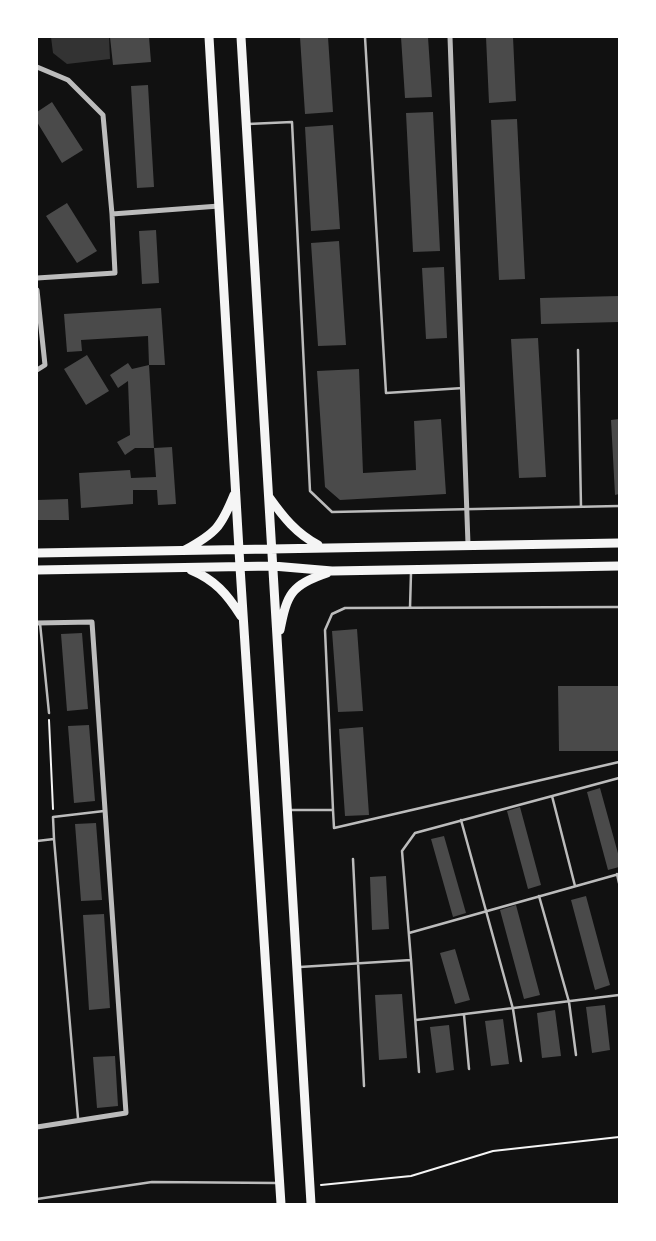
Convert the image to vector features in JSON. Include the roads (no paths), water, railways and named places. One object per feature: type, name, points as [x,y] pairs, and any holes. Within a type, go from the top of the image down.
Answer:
[{"type":"main road","points":[[209,37],[235,494],[281,1204]]},
{"type":"main road","points":[[241,37],[311,1204]]},
{"type":"main road","points":[[182,552],[203,540],[222,523],[235,494]]},
{"type":"main road","points":[[269,497],[287,523],[300,535],[320,546]]},
{"type":"main road","points":[[37,552],[182,552],[271,547],[619,543]]},
{"type":"main road","points":[[37,570],[273,566],[332,571],[619,566]]},
{"type":"main road","points":[[186,568],[208,578],[226,593],[243,619]]},
{"type":"main road","points":[[278,646],[285,605],[297,586],[332,571]]},
{"type":"street","points":[[450,37],[468,544]]},
{"type":"street","points":[[37,67],[68,80],[103,115],[115,273],[37,278]]},
{"type":"street","points":[[112,214],[219,206]]},
{"type":"street","points":[[37,290],[45,365],[37,370]]},
{"type":"street","points":[[37,1126],[126,1113],[92,622],[38,623]]},
{"type":"lane","points":[[365,37],[386,393],[463,388]]},
{"type":"lane","points":[[246,124],[292,122],[310,491],[332,512],[619,506]]},
{"type":"lane","points":[[578,350],[581,507]]},
{"type":"lane","points":[[410,608],[411,570]]},
{"type":"lane","points":[[619,607],[345,608],[332,614],[325,630],[334,828],[619,762]]},
{"type":"lane","points":[[38,623],[49,713]]},
{"type":"lane","points":[[419,1072],[402,851],[415,833],[619,778]]},
{"type":"lane","points":[[552,796],[575,886]]},
{"type":"lane","points":[[287,810],[334,810]]},
{"type":"lane","points":[[78,1120],[53,817],[105,811]]},
{"type":"lane","points":[[461,820],[513,1009],[521,1061]]},
{"type":"lane","points":[[37,842],[54,839]]},
{"type":"lane","points":[[353,859],[364,1086]]},
{"type":"lane","points":[[409,933],[618,874],[619,883]]},
{"type":"lane","points":[[539,896],[569,1002],[576,1055]]},
{"type":"lane","points":[[297,968],[411,960]]},
{"type":"lane","points":[[416,1020],[619,996]]},
{"type":"lane","points":[[464,1014],[469,1069]]},
{"type":"lane","points":[[37,1199],[152,1182],[280,1183]]}]
